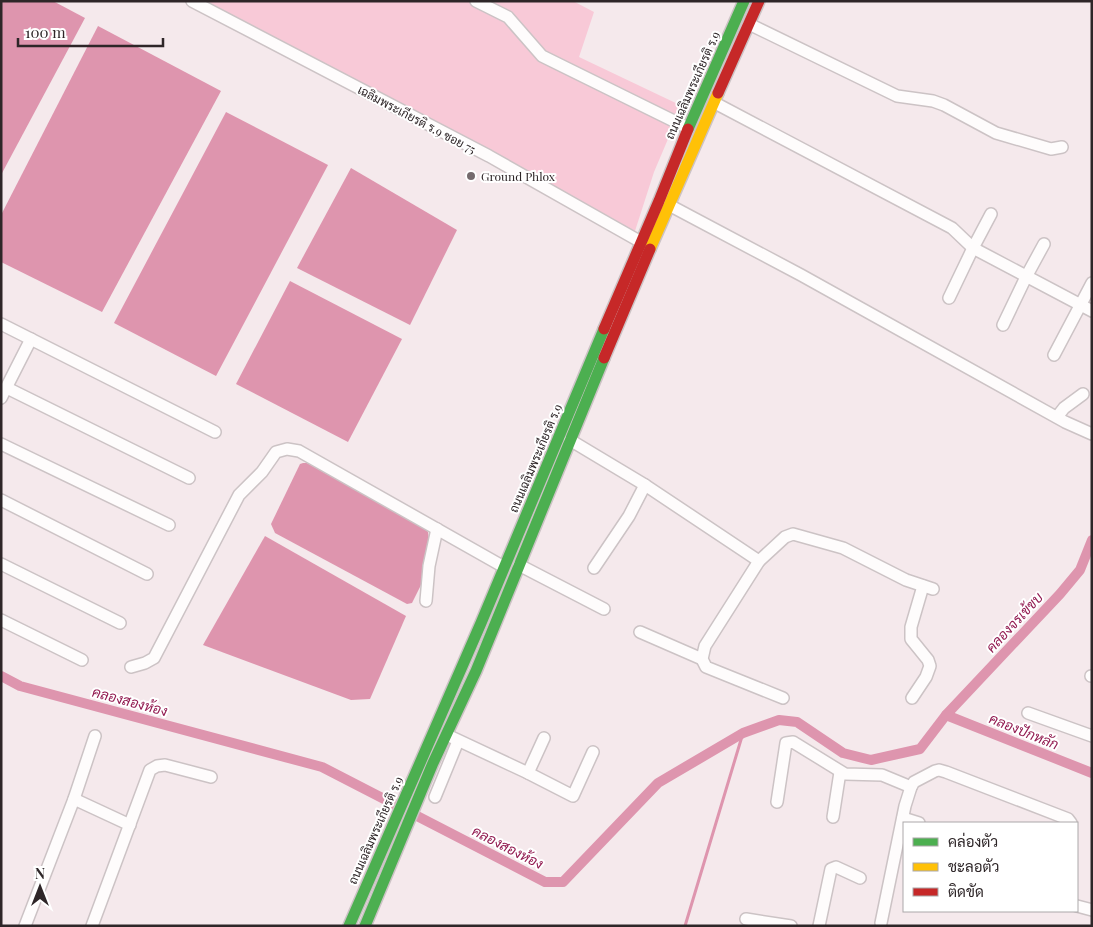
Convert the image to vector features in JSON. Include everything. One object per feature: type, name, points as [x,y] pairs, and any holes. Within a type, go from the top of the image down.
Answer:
[{"type":"main road","name":"ถนนเฉลิมพระเกียรติ ร.9","points":[[365,926],[389,869],[427,761],[504,566],[659,201],[688,128],[744,1]]},
{"type":"main road","name":"ถนนเฉลิมพระเกียรติ ร.9","points":[[349,926],[366,884],[427,761],[447,736],[476,672],[570,440],[669,205],[759,1]]},
{"type":"street","name":"เฉลิมพระเกียรติ ร.9 ซอย 75","points":[[192,1],[489,156],[641,242]]},
{"type":"street","points":[[476,1],[508,17],[542,56],[688,128]]},
{"type":"street","points":[[749,24],[897,96],[933,101],[944,105],[996,133],[1051,149],[1062,147]]},
{"type":"street","points":[[715,103],[952,228],[973,248],[1086,308]]},
{"type":"street","points":[[669,205],[801,275],[1057,417],[1092,434]]},
{"type":"street","points":[[949,298],[991,214]]},
{"type":"street","points":[[1003,325],[1044,244]]},
{"type":"street","points":[[1054,355],[1086,308],[1092,283]]},
{"type":"street","points":[[1,324],[215,432]]},
{"type":"street","points":[[31,339],[4,392],[189,478]]},
{"type":"street","points":[[1057,417],[1064,408],[1083,394]]},
{"type":"street","points":[[570,440],[645,485],[759,561]]},
{"type":"street","points":[[1,444],[169,525]]},
{"type":"street","points":[[131,667],[154,658],[239,495],[262,472],[276,452],[287,449],[299,451],[504,566]]},
{"type":"street","points":[[594,568],[629,516],[645,485]]},
{"type":"street","points":[[1,500],[148,574]]},
{"type":"street","points":[[426,601],[428,566],[437,530]]},
{"type":"street","points":[[704,663],[705,646],[759,561],[785,537],[793,534],[802,535],[843,548],[906,580],[928,587],[910,627],[911,639],[928,660],[930,666],[926,677],[912,698]]},
{"type":"street","points":[[1,564],[120,624]]},
{"type":"street","points":[[519,565],[604,609]]},
{"type":"street","points":[[1,620],[82,660]]},
{"type":"street","points":[[640,632],[783,698]]},
{"type":"street","points":[[1028,713],[1092,736]]},
{"type":"street","points":[[25,926],[74,798],[95,736]]},
{"type":"street","points":[[447,736],[528,773],[572,796],[593,752]]},
{"type":"street","points":[[528,773],[544,738]]},
{"type":"street","points":[[435,797],[458,741]]},
{"type":"street","points":[[777,802],[786,742],[793,742],[840,772],[853,776],[882,775],[911,787]]},
{"type":"street","points":[[92,926],[150,770],[157,766],[165,765],[212,777]]},
{"type":"street","points":[[881,923],[905,806],[914,782],[939,770],[1068,819],[1070,822]]},
{"type":"street","points":[[833,817],[840,772]]},
{"type":"street","points":[[74,798],[130,825]]},
{"type":"street","points":[[903,818],[916,822]]},
{"type":"street","points":[[819,926],[831,869],[836,867],[860,878]]},
{"type":"street","points":[[1078,906],[1092,910]]},
{"type":"street","points":[[746,920],[791,926]]},
{"type":"shaded area","points":[[1,1],[53,1],[85,18],[1,175]]},
{"type":"shaded area","points":[[199,1],[573,1],[594,12],[579,57],[682,106],[654,172],[635,231]]},
{"type":"shaded area","points":[[98,26],[221,91],[102,312],[1,262],[1,215]]},
{"type":"shaded area","points":[[226,112],[328,165],[216,376],[114,323]]},
{"type":"shaded area","points":[[351,168],[457,230],[410,325],[297,268]]},
{"type":"shaded area","points":[[290,281],[402,339],[348,442],[236,384]]},
{"type":"shaded area","points":[[307,463],[425,528],[429,539],[421,585],[412,603],[407,604],[275,533],[271,524],[300,464]]},
{"type":"shaded area","points":[[265,536],[406,616],[370,699],[351,700],[203,645]]},
{"type":"waterway","name":"คลองสองห้อง","points":[[1,676],[20,686],[322,767],[545,882],[563,882],[658,783],[743,733],[779,720],[797,722],[843,753],[871,760],[920,749],[946,715],[1060,594],[1080,570],[1092,540]]},
{"type":"waterway","name":"คลองปักหลัก","points":[[946,715],[1092,773]]},
{"type":"waterway","points":[[685,926],[743,733]]},
{"type":"traffic: fast","points":[[688,129],[744,1]]},
{"type":"traffic: fast","points":[[349,926],[481,623],[604,329]]},
{"type":"traffic: fast","points":[[365,926],[433,763],[476,671],[604,358]]},
{"type":"traffic: slow","points":[[650,249],[718,93]]},
{"type":"traffic: jam","points":[[718,93],[759,1]]},
{"type":"traffic: jam","points":[[604,329],[688,129]]},
{"type":"traffic: jam","points":[[604,358],[650,249]]},
{"type":"place","name":"Ground Phlox","points":[[471,176]]},
{"type":"water label","name":"คลองจรเข้ขบ","points":[[1014,622]]}]
